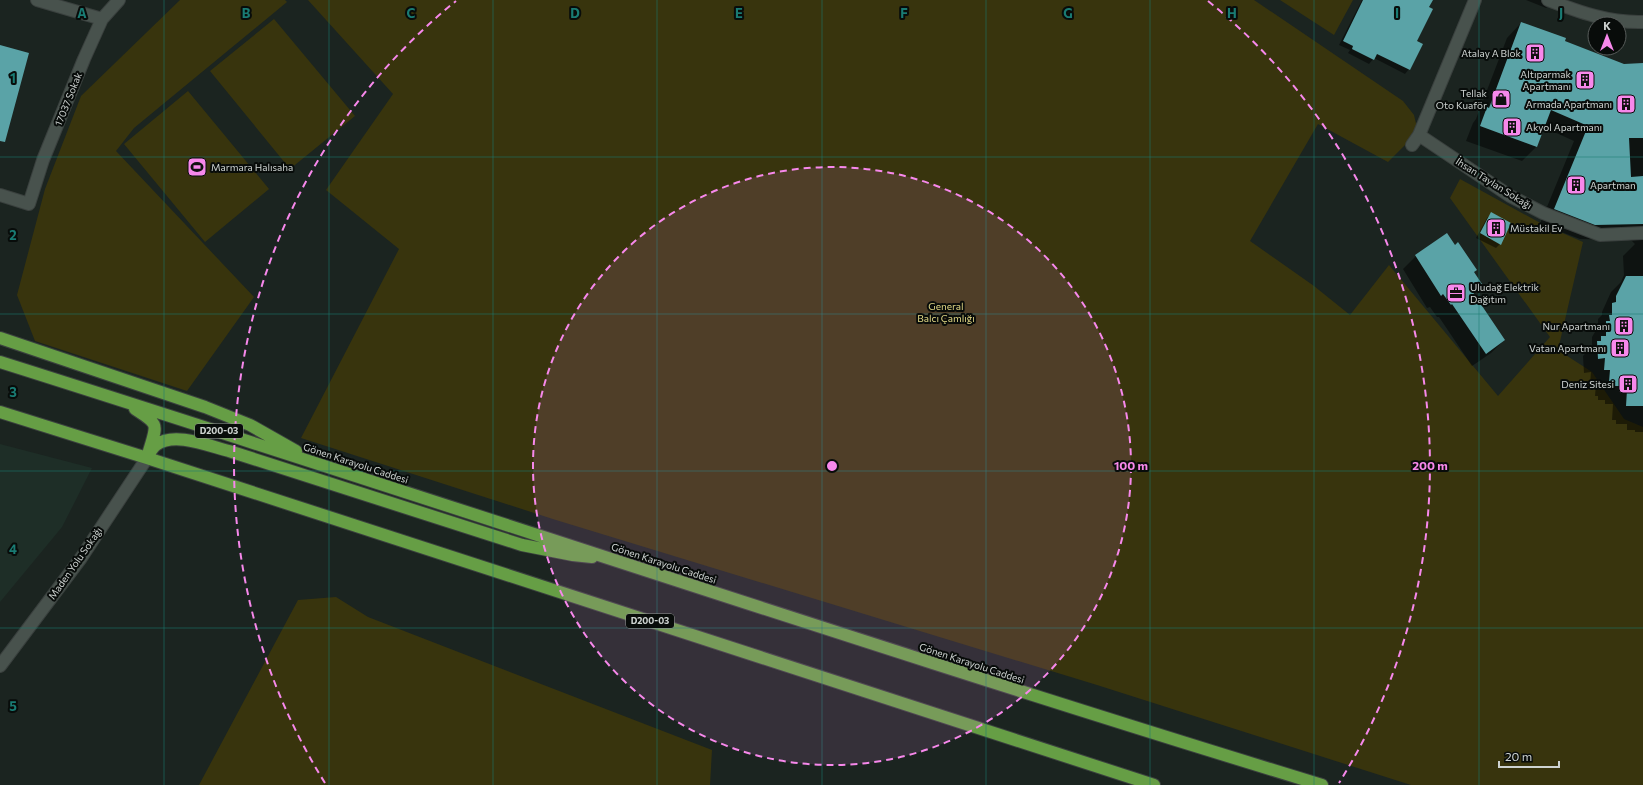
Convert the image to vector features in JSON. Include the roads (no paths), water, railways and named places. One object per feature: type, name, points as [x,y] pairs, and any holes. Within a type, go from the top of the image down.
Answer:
[{"type":"highway","points":[[0,338],[205,407],[250,425],[316,462]]},
{"type":"highway","name":"Gönen Karayolu Caddesi","points":[[0,362],[316,462],[1137,729],[1322,785]]},
{"type":"highway","points":[[122,400],[152,420],[155,425],[156,429],[146,458]]},
{"type":"highway","name":"D200-03","points":[[0,412],[1154,785]]},
{"type":"highway","points":[[146,458],[158,443],[169,439],[179,438],[229,451],[522,545],[573,556],[612,558]]},
{"type":"street","points":[[37,0],[102,19]]},
{"type":"street","name":"17037 Sokak","points":[[0,195],[29,204],[43,160],[84,59],[102,19],[119,0]]},
{"type":"street","name":"İhsan Taylan Sokağı","points":[[1475,0],[1416,140],[1510,196],[1543,213],[1600,235],[1643,233]]},
{"type":"street","points":[[1548,0],[1587,15],[1628,22],[1643,22]]},
{"type":"street","name":"Maden Yolu Sokağı","points":[[0,666],[81,558],[146,458]]},
{"type":"place","name":"Atalay A Blok","points":[[1535,53]]},
{"type":"place","name":"Altıparmak Apartmanı","points":[[1585,80]]},
{"type":"place","name":"Tellak Oto Kuaför","points":[[1501,99]]},
{"type":"place","name":"Armada Apartmanı","points":[[1626,104]]},
{"type":"place","name":"Akyol Apartmanı","points":[[1512,127]]},
{"type":"place","name":"Marmara Halısaha","points":[[197,167]]},
{"type":"place","name":"Apartman","points":[[1576,185]]},
{"type":"place","name":"Müstakil Ev","points":[[1496,228]]},
{"type":"place","name":"Uludağ Elektrik Dağıtım","points":[[1456,293]]},
{"type":"place","name":"Nur Apartmanı","points":[[1624,326]]},
{"type":"place","name":"Vatan Apartmanı","points":[[1620,348]]},
{"type":"place","name":"Deniz Sitesi","points":[[1628,384]]},
{"type":"park label","name":"General Balcı Çamlığı","points":[[946,312]]}]
